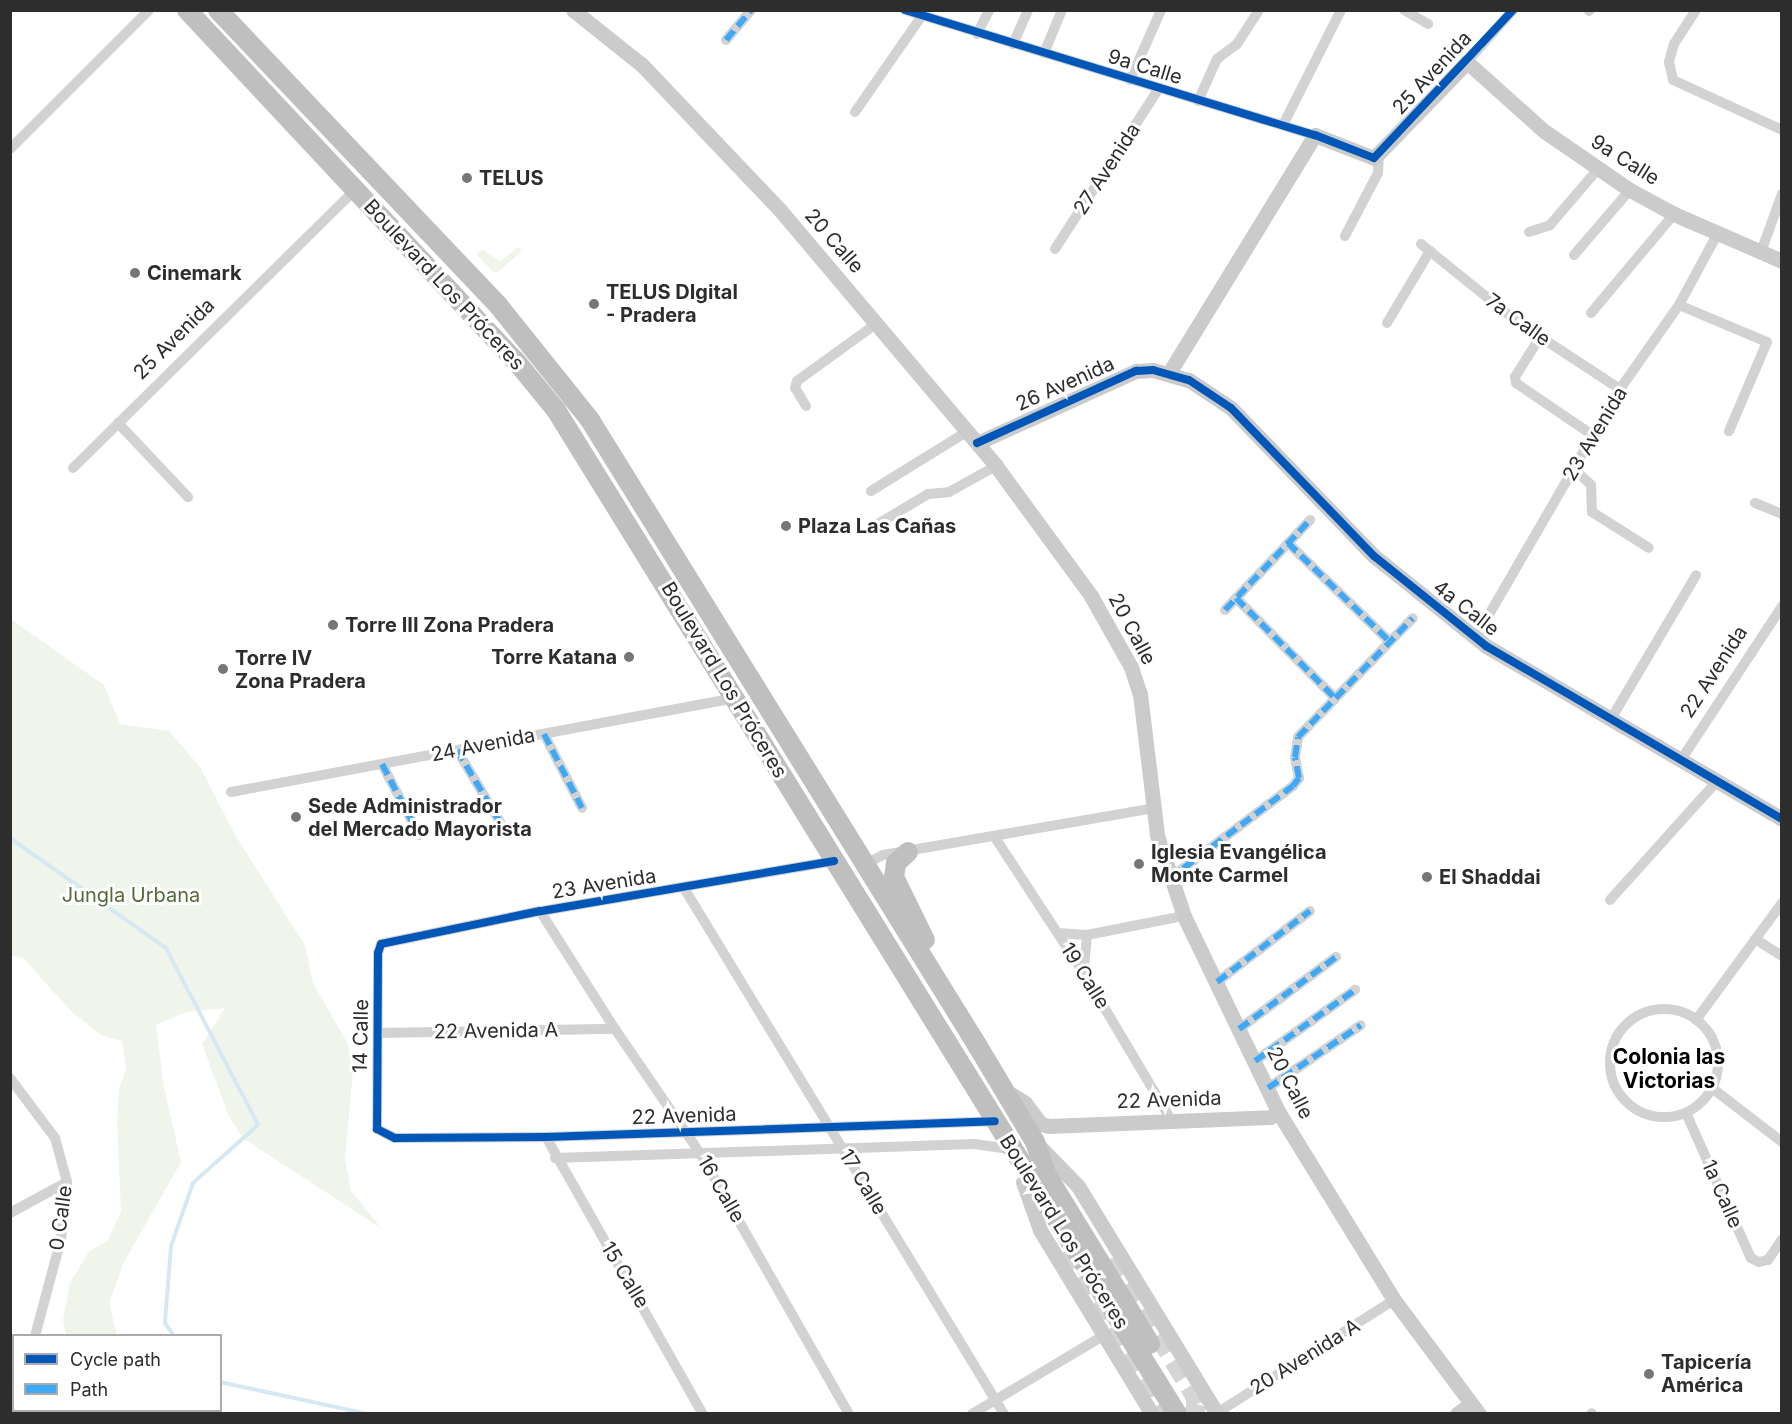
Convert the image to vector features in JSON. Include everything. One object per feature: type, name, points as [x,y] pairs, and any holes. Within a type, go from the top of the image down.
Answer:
[{"type":"highway","name":"Boulevard Los Próceres","points":[[187,10],[515,360],[556,410],[995,1121],[1013,1154],[1177,1413]]},
{"type":"highway","name":"Boulevard Los Próceres","points":[[218,10],[498,305],[572,397],[977,1045],[1035,1142],[1046,1174],[1192,1413]]},
{"type":"highway","points":[[908,852],[894,869],[896,887],[977,1026],[977,1045]]},
{"type":"highway","points":[[1035,1142],[1112,1258]]},
{"type":"highway","points":[[1013,1154],[1023,1182],[1063,1252]]},
{"type":"street","points":[[10,149],[149,10]]},
{"type":"street","name":"20 Calle","points":[[573,10],[642,65],[709,131],[973,437],[1091,596],[1131,667],[1146,727],[1154,808],[1169,879],[1184,916],[1279,1113],[1394,1300],[1475,1409]]},
{"type":"street","points":[[726,40],[751,10]]},
{"type":"street","name":"9a Calle","points":[[906,10],[921,17],[1376,155]]},
{"type":"street","points":[[977,34],[989,10]]},
{"type":"street","points":[[1013,44],[1028,10]]},
{"type":"street","points":[[1044,53],[1062,10]]},
{"type":"street","points":[[1130,80],[1161,10]]},
{"type":"street","points":[[1198,101],[1217,58],[1237,44],[1259,10]]},
{"type":"street","points":[[1283,125],[1341,10]]},
{"type":"street","points":[[1404,10],[1428,24]]},
{"type":"street","name":"25 Avenida","points":[[1376,155],[1467,62],[1513,10]]},
{"type":"street","points":[[1696,10],[1674,44],[1669,62],[1673,80],[1782,130]]},
{"type":"street","points":[[855,112],[921,17]]},
{"type":"street","name":"9a Calle","points":[[1467,62],[1544,131],[1598,170],[1674,214],[1782,261]]},
{"type":"street","name":"27 Avenida","points":[[1055,249],[1159,88]]},
{"type":"street","points":[[1169,373],[1315,135]]},
{"type":"street","points":[[1345,236],[1377,173],[1376,155]]},
{"type":"street","points":[[1528,232],[1550,225],[1598,170]]},
{"type":"street","name":"25 Avenida","points":[[73,468],[355,190]]},
{"type":"street","points":[[1574,255],[1630,190]]},
{"type":"street","points":[[1761,252],[1782,194]]},
{"type":"street","points":[[1592,313],[1674,214]]},
{"type":"street","name":"23 Avenida","points":[[1476,637],[1620,389],[1679,305],[1718,233]]},
{"type":"street","name":"7a Calle","points":[[1421,244],[1540,337],[1620,389]]},
{"type":"street","points":[[1387,323],[1430,251]]},
{"type":"street","points":[[1679,305],[1767,342],[1729,431]]},
{"type":"street","points":[[806,406],[795,388],[797,381],[877,323]]},
{"type":"street","points":[[1540,337],[1515,377],[1516,383],[1594,436]]},
{"type":"street","name":"26 Avenida","points":[[973,437],[1136,371],[1169,373]]},
{"type":"street","name":"4a Calle","points":[[1169,373],[1189,380],[1231,408],[1374,556],[1476,637],[1782,819]]},
{"type":"street","points":[[118,423],[188,497]]},
{"type":"street","points":[[871,491],[973,437]]},
{"type":"street","points":[[871,528],[928,494],[948,492],[996,466]]},
{"type":"street","points":[[1574,469],[1591,485],[1592,512],[1649,549]]},
{"type":"street","points":[[1755,503],[1782,514]]},
{"type":"street","points":[[1225,610],[1310,520]]},
{"type":"street","points":[[1288,543],[1389,641]]},
{"type":"street","points":[[1611,719],[1696,575]]},
{"type":"street","points":[[1236,598],[1334,697]]},
{"type":"street","name":"22 Avenida","points":[[1681,760],[1782,606]]},
{"type":"street","points":[[1169,879],[1293,786],[1299,778],[1295,757],[1298,736],[1413,618]]},
{"type":"street","name":"24 Avenida","points":[[231,792],[735,698]]},
{"type":"street","points":[[544,734],[582,808]]},
{"type":"street","points":[[457,750],[500,822]]},
{"type":"street","points":[[382,764],[419,835]]},
{"type":"street","points":[[1610,900],[1716,781]]},
{"type":"street","points":[[864,865],[883,855],[1154,808]]},
{"type":"street","name":"19 Calle","points":[[994,836],[1085,975],[1171,1120]]},
{"type":"street","name":"23 Avenida","points":[[381,945],[540,911],[834,861]]},
{"type":"street","name":"17 Calle","points":[[684,888],[1004,1413]]},
{"type":"street","points":[[1696,1020],[1782,903]]},
{"type":"street","name":"16 Calle","points":[[540,911],[615,1029],[700,1153],[849,1413]]},
{"type":"street","points":[[1217,982],[1310,911]]},
{"type":"street","points":[[1058,933],[1087,935],[1184,916]]},
{"type":"street","points":[[1085,975],[1082,962],[1087,935]]},
{"type":"street","points":[[1755,939],[1782,956]]},
{"type":"street","name":"14 Calle","points":[[377,1129],[381,945]]},
{"type":"street","points":[[1239,1029],[1336,957]]},
{"type":"street","points":[[1255,1061],[1355,990]]},
{"type":"street","points":[[1667,1009],[1696,1020],[1711,1036],[1718,1057],[1712,1088],[1701,1103],[1686,1113],[1648,1115],[1627,1102],[1613,1082],[1610,1057],[1619,1033],[1637,1016],[1667,1009]]},
{"type":"street","points":[[1268,1088],[1361,1025]]},
{"type":"street","name":"22 Avenida A","points":[[378,1033],[615,1029]]},
{"type":"street","name":"0 Calle","points":[[10,1078],[55,1138],[68,1182],[61,1239],[35,1334]]},
{"type":"street","points":[[1712,1088],[1782,1142]]},
{"type":"street","name":"22 Avenida","points":[[1003,1089],[1049,1126],[1279,1113]]},
{"type":"street","name":"1a Calle","points":[[1686,1113],[1751,1258],[1759,1262],[1768,1260],[1782,1239]]},
{"type":"street","name":"22 Avenida","points":[[377,1129],[395,1138],[546,1137],[830,1129],[995,1121]]},
{"type":"street","name":"15 Calle","points":[[546,1137],[555,1158],[703,1413]]},
{"type":"street","name":"Boulevard Los Próceres","points":[[1035,1142],[1078,1186],[1217,1413]]},
{"type":"street","name":"22 Avenida","points":[[555,1158],[974,1144],[1013,1154]]},
{"type":"street","points":[[10,1213],[68,1182]]},
{"type":"street","name":"Boulevard Los Próceres","points":[[1023,1182],[1040,1230],[1152,1413]]},
{"type":"street","name":"20 Avenida A","points":[[1217,1413],[1394,1300]]},
{"type":"street","points":[[972,1413],[1103,1336]]},
{"type":"street","points":[[1457,1413],[1475,1409]]},
{"type":"green space","points":[[519,247],[522,251],[498,272],[493,272],[476,254],[483,250],[500,261]]},
{"type":"green space","name":"Jungla Urbana","points":[[11,619],[104,685],[120,724],[169,731],[200,767],[237,838],[305,945],[313,983],[348,1044],[353,1072],[345,1159],[351,1191],[382,1229],[243,1138],[229,1117],[202,1044],[225,1008],[186,1012],[156,1025],[164,1087],[181,1162],[123,1264],[109,1303],[117,1334],[66,1334],[63,1320],[70,1283],[89,1251],[108,1240],[121,1211],[117,1122],[119,1088],[126,1069],[122,1041],[101,1035],[72,1012],[22,957],[11,956]]},
{"type":"waterway","points":[[10,838],[166,948],[258,1125],[193,1183],[171,1246],[165,1323],[173,1334]]},
{"type":"waterway","points":[[222,1382],[368,1414]]},
{"type":"tunnel","points":[[1063,1252],[1163,1414]]},
{"type":"tunnel","points":[[1112,1258],[1194,1394],[1197,1404],[1194,1414]]},
{"type":"marked path","points":[[726,40],[751,10]]},
{"type":"marked path","points":[[1225,610],[1310,520]]},
{"type":"marked path","points":[[1288,543],[1389,641]]},
{"type":"marked path","points":[[1236,598],[1334,697]]},
{"type":"marked path","points":[[1169,879],[1293,786],[1299,778],[1295,757],[1298,737],[1413,618]]},
{"type":"marked path","points":[[544,734],[582,808]]},
{"type":"marked path","points":[[457,750],[500,822]]},
{"type":"marked path","points":[[382,764],[419,835]]},
{"type":"marked path","points":[[1217,982],[1310,911]]},
{"type":"marked path","points":[[1239,1029],[1336,957]]},
{"type":"marked path","points":[[1255,1061],[1355,990]]},
{"type":"marked path","points":[[1268,1088],[1361,1025]]},
{"type":"cycle path","points":[[905,10],[1315,135],[1374,158],[1513,10]]},
{"type":"cycle path","points":[[977,443],[1136,371],[1153,370],[1189,380],[1231,408],[1374,556],[1486,646],[1782,819]]},
{"type":"cycle path","points":[[834,861],[540,911],[381,944],[378,953],[377,1129],[395,1138],[546,1137],[995,1121]]},
{"type":"place","name":"TELUS","points":[[467,178]]},
{"type":"place","name":"Cinemark","points":[[135,273]]},
{"type":"place","name":"TELUS DIgital - Pradera","points":[[594,304]]},
{"type":"place","name":"Plaza Las Cañas","points":[[786,526]]},
{"type":"place","name":"Torre III Zona Pradera","points":[[333,625]]},
{"type":"place","name":"Torre Katana","points":[[629,657]]},
{"type":"place","name":"Torre IV Zona Pradera","points":[[223,669]]},
{"type":"place","name":"Sede Administrador del Mercado Mayorista","points":[[296,817]]},
{"type":"place","name":"Iglesia Evangélica Monte Carmel","points":[[1139,864]]},
{"type":"place","name":"El Shaddai","points":[[1427,877]]},
{"type":"place","name":"Tapicería América","points":[[1649,1374]]},
{"type":"district","name":"Colonia las Victorias","points":[[1669,1069]]}]
